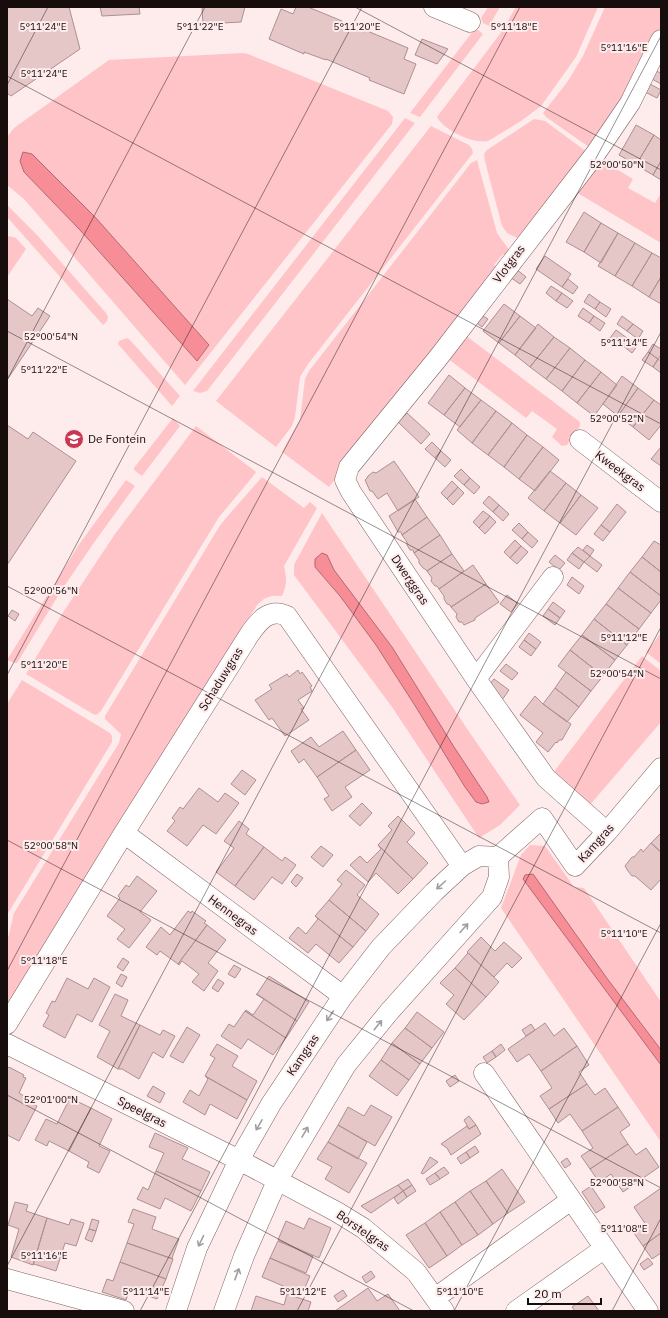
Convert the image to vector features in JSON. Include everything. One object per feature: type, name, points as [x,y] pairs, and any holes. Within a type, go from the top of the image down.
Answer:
[{"type":"street","points":[[434,7],[470,22]]},
{"type":"street","name":"Vlotgras","points":[[344,480],[349,467],[438,358],[602,145],[630,103],[661,40]]},
{"type":"street","name":"Kweekgras","points":[[580,440],[661,502]]},
{"type":"street","name":"Dwerggras","points":[[344,480],[476,679],[546,778],[607,832]]},
{"type":"street","points":[[476,679],[554,577]]},
{"type":"street","name":"Schaduwgras","points":[[7,1024],[124,834],[258,622],[270,614],[281,613],[287,616],[462,866]]},
{"type":"street","name":"Kamgras","points":[[176,1311],[197,1248],[239,1160],[271,1104],[303,1055],[343,996],[380,947],[462,866],[479,856],[498,857],[542,818],[575,866],[607,832],[661,768]]},
{"type":"street","name":"Hennegras","points":[[124,834],[343,996]]},
{"type":"street","points":[[224,1311],[244,1256],[277,1181],[346,1065],[388,1012],[492,897],[499,877],[498,857]]},
{"type":"street","name":"Speelgras","points":[[7,1044],[239,1160],[277,1181]]},
{"type":"street","points":[[484,1073],[648,1311]]},
{"type":"street","name":"Borstelgras","points":[[277,1181],[338,1212],[363,1228],[393,1251],[416,1272],[440,1305],[571,1200]]},
{"type":"street","points":[[516,1311],[605,1248]]},
{"type":"street","points":[[7,1279],[124,1311]]},
{"type":"shaded area","points":[[488,7],[500,7],[489,26],[483,23],[481,18]]},
{"type":"shaded area","points":[[516,7],[598,7],[576,57],[541,106],[521,121],[488,141],[467,138],[453,132],[437,117],[500,34]]},
{"type":"shaded area","points":[[605,7],[661,7],[661,33],[640,59],[633,71],[639,75],[589,147],[546,117],[543,113],[568,81],[583,56]]},
{"type":"shaded area","points":[[474,30],[478,30],[483,34],[420,117],[410,113]]},
{"type":"shaded area","points":[[243,53],[248,54],[388,111],[393,117],[392,124],[185,385],[24,199],[7,185],[7,137],[14,128],[109,60]],"holes":[[[24,172],[95,217],[209,345],[197,361],[80,230]]]},
{"type":"shaded area","points":[[405,118],[415,123],[207,391],[200,393],[193,391]]},
{"type":"shaded area","points":[[534,119],[545,121],[587,152],[521,240],[507,233],[502,226],[484,154],[487,150]]},
{"type":"shaded area","points":[[431,126],[469,145],[473,153],[308,364],[300,377],[295,417],[292,426],[276,447],[216,401]]},
{"type":"shaded area","points":[[23,152],[32,154],[95,217],[209,345],[197,361],[80,230],[24,172],[20,161]]},
{"type":"shaded area","points":[[477,160],[497,233],[510,251],[507,258],[503,254],[494,265],[499,269],[383,417],[379,414],[370,425],[374,429],[329,487],[282,452],[300,420],[305,379],[309,371],[471,163]]},
{"type":"shaded area","points":[[601,160],[633,179],[628,188],[655,203],[660,195],[661,196],[661,243],[576,192]]},
{"type":"shaded area","points":[[7,205],[38,236],[106,313],[108,317],[107,321],[103,325],[7,217]]},
{"type":"shaded area","points":[[9,236],[16,238],[26,249],[7,277],[7,238]]},
{"type":"shaded area","points":[[465,335],[580,422],[580,426],[567,445],[562,446],[552,437],[557,429],[532,411],[526,418],[447,358]]},
{"type":"shaded area","points":[[127,338],[180,396],[172,406],[118,344],[119,341]]},
{"type":"shaded area","points":[[173,418],[180,426],[142,476],[134,470],[134,468]]},
{"type":"shaded area","points":[[196,426],[256,472],[219,517],[101,711],[96,715],[93,714],[26,674],[64,611],[115,534]]},
{"type":"shaded area","points":[[262,477],[304,508],[310,502],[317,508],[284,566],[286,581],[282,596],[268,597],[257,605],[7,1013],[7,942],[14,913],[119,743],[121,734],[105,719],[105,716],[219,527]]},
{"type":"shaded area","points":[[126,480],[135,486],[61,591],[17,663],[7,660],[78,546]]},
{"type":"shaded area","points":[[322,513],[520,805],[500,825],[479,838],[392,707],[294,575],[294,565]],"holes":[[[327,555],[334,570],[392,647],[487,797],[465,787],[376,645],[340,596],[315,567]]]},
{"type":"shaded area","points":[[322,553],[327,555],[334,570],[392,647],[489,802],[482,804],[476,802],[465,787],[376,645],[340,596],[315,567],[315,559]]},
{"type":"shaded area","points":[[661,633],[661,664],[646,652]]},
{"type":"shaded area","points":[[642,656],[661,671],[661,722],[589,806],[553,773]]},
{"type":"shaded area","points":[[22,680],[110,733],[112,736],[112,742],[7,915],[7,704]]},
{"type":"shaded area","points":[[530,845],[545,846],[574,887],[584,888],[661,1002],[661,1050],[606,977],[532,874],[524,879],[661,1065],[661,1142],[501,908],[521,855]]},
{"type":"shaded area","points":[[533,874],[606,977],[661,1050],[661,1065],[523,879],[525,875]]},
{"type":"building","points":[[7,7],[69,7],[80,49],[11,96],[7,93]]},
{"type":"building","points":[[100,7],[139,7],[140,14],[102,16]]},
{"type":"building","points":[[202,7],[245,7],[241,22],[203,24]]},
{"type":"building","points":[[296,7],[308,7],[342,21],[341,23],[364,32],[365,30],[408,48],[404,59],[416,64],[404,94],[369,80],[370,78],[326,59],[304,52],[304,54],[269,39],[281,9],[293,14]]},
{"type":"building","points":[[422,39],[448,49],[437,64],[415,55]]},
{"type":"building","points":[[656,71],[661,73],[661,84],[652,79]]},
{"type":"building","points":[[650,84],[661,90],[657,98],[645,92]]},
{"type":"building","points":[[636,125],[654,135],[636,165],[619,155]]},
{"type":"building","points":[[654,135],[661,140],[661,161],[653,175],[636,165]]},
{"type":"building","points":[[661,161],[661,180],[653,175]]},
{"type":"building","points":[[584,212],[601,223],[584,252],[566,242]]},
{"type":"building","points":[[601,223],[618,233],[601,263],[584,252]]},
{"type":"building","points":[[618,233],[635,243],[615,276],[598,266]]},
{"type":"building","points":[[635,243],[652,253],[632,286],[615,276]]},
{"type":"building","points":[[652,253],[661,258],[661,277],[649,297],[632,286]]},
{"type":"building","points":[[545,256],[571,274],[562,287],[536,269]]},
{"type":"building","points":[[516,269],[526,277],[520,284],[510,277]]},
{"type":"building","points":[[661,277],[661,304],[649,297]]},
{"type":"building","points":[[568,279],[578,287],[573,294],[562,287]]},
{"type":"building","points":[[551,286],[562,293],[556,301],[546,293]]},
{"type":"building","points":[[562,293],[573,301],[567,308],[556,301]]},
{"type":"building","points":[[589,294],[600,302],[595,309],[584,302]]},
{"type":"building","points":[[7,299],[32,316],[38,308],[50,316],[7,380]]},
{"type":"building","points":[[600,302],[611,309],[606,317],[595,309]]},
{"type":"building","points":[[504,304],[520,316],[499,343],[483,331]]},
{"type":"building","points":[[583,308],[594,316],[589,323],[578,316]]},
{"type":"building","points":[[483,316],[488,319],[482,327],[477,323]]},
{"type":"building","points":[[520,316],[536,328],[515,355],[499,343]]},
{"type":"building","points":[[594,316],[605,323],[600,331],[589,323]]},
{"type":"building","points":[[622,316],[633,324],[627,331],[617,324]]},
{"type":"building","points":[[538,324],[554,337],[530,367],[515,355]]},
{"type":"building","points":[[633,324],[643,331],[638,339],[627,331]]},
{"type":"building","points":[[616,330],[627,338],[622,345],[610,338]]},
{"type":"building","points":[[554,337],[570,348],[546,379],[530,367]]},
{"type":"building","points":[[627,338],[638,345],[632,353],[622,345]]},
{"type":"building","points":[[653,344],[661,349],[661,355],[658,359],[648,352]]},
{"type":"building","points":[[570,348],[585,360],[562,391],[546,379]]},
{"type":"building","points":[[648,352],[658,359],[653,367],[642,360]]},
{"type":"building","points":[[658,359],[661,361],[661,373],[653,367]]},
{"type":"building","points":[[585,360],[601,372],[577,403],[562,391]]},
{"type":"building","points":[[601,372],[617,385],[594,416],[577,403]]},
{"type":"building","points":[[449,375],[465,388],[444,415],[428,403]]},
{"type":"building","points":[[622,376],[638,388],[618,416],[603,404]]},
{"type":"building","points":[[465,388],[481,400],[460,427],[444,415]]},
{"type":"building","points":[[638,388],[654,400],[633,427],[618,416]]},
{"type":"building","points":[[481,400],[496,411],[472,443],[457,430]]},
{"type":"building","points":[[654,400],[661,405],[661,425],[649,440],[633,427]]},
{"type":"building","points":[[496,411],[512,423],[488,455],[472,443]]},
{"type":"building","points":[[407,413],[430,434],[421,444],[398,422]]},
{"type":"building","points":[[512,423],[527,435],[504,467],[488,455]]},
{"type":"building","points":[[7,425],[28,439],[33,432],[76,461],[7,565]]},
{"type":"building","points":[[527,435],[543,447],[519,479],[504,467]]},
{"type":"building","points":[[432,442],[441,451],[435,458],[425,449]]},
{"type":"building","points":[[543,447],[559,460],[535,491],[519,479]]},
{"type":"building","points":[[661,447],[661,466],[651,459]]},
{"type":"building","points":[[441,451],[451,460],[445,467],[435,458]]},
{"type":"building","points":[[394,461],[419,497],[398,511],[387,493],[378,499],[372,491],[370,491],[365,480],[373,472],[376,473]]},
{"type":"building","points":[[461,469],[470,478],[464,485],[454,476]]},
{"type":"building","points":[[550,471],[566,483],[544,511],[528,498]]},
{"type":"building","points":[[470,478],[480,487],[474,494],[464,485]]},
{"type":"building","points":[[452,481],[458,487],[447,499],[441,493]]},
{"type":"building","points":[[566,483],[581,495],[560,523],[544,511]]},
{"type":"building","points":[[458,487],[464,493],[453,505],[447,499]]},
{"type":"building","points":[[581,495],[598,508],[576,535],[560,523]]},
{"type":"building","points":[[489,496],[499,505],[493,512],[483,503]]},
{"type":"building","points":[[415,499],[427,517],[402,535],[401,532],[398,532],[389,516]]},
{"type":"building","points":[[617,504],[626,512],[610,532],[601,525]]},
{"type":"building","points":[[499,505],[509,514],[503,521],[493,512]]},
{"type":"building","points":[[483,511],[490,516],[479,528],[473,522]]},
{"type":"building","points":[[490,516],[496,522],[485,534],[479,528]]},
{"type":"building","points":[[427,517],[440,535],[414,553],[413,550],[410,550],[402,535]]},
{"type":"building","points":[[519,523],[528,532],[522,539],[512,530]]},
{"type":"building","points":[[601,525],[610,532],[603,541],[594,534]]},
{"type":"building","points":[[528,532],[538,541],[532,548],[522,539]]},
{"type":"building","points":[[440,535],[452,554],[427,571],[419,563],[419,560],[414,553]]},
{"type":"building","points":[[515,540],[521,546],[510,558],[504,552]]},
{"type":"building","points":[[654,541],[661,545],[661,572],[642,557]]},
{"type":"building","points":[[587,545],[594,550],[590,556],[583,550]]},
{"type":"building","points":[[521,546],[528,552],[517,564],[510,558]]},
{"type":"building","points":[[578,547],[590,556],[584,562],[572,553]]},
{"type":"building","points":[[572,553],[584,562],[579,569],[567,560]]},
{"type":"building","points":[[452,554],[464,571],[439,589],[431,581],[432,578],[427,571]]},
{"type":"building","points":[[555,555],[565,563],[559,570],[549,562]]},
{"type":"building","points":[[590,556],[602,565],[597,572],[584,562]]},
{"type":"building","points":[[642,557],[661,572],[661,596],[630,572]]},
{"type":"building","points":[[473,565],[486,584],[451,607],[447,604],[439,589]]},
{"type":"building","points":[[630,572],[661,596],[661,600],[651,613],[618,588]]},
{"type":"building","points":[[572,577],[584,586],[579,594],[567,585]]},
{"type":"building","points":[[486,584],[499,602],[475,618],[475,620],[464,625],[462,622],[459,622],[456,617],[457,614],[451,607]]},
{"type":"building","points":[[618,588],[651,613],[639,629],[606,604]]},
{"type":"building","points":[[507,595],[518,604],[511,612],[500,604]]},
{"type":"building","points":[[553,602],[565,611],[560,618],[548,609]]},
{"type":"building","points":[[606,604],[639,629],[627,645],[594,619]]},
{"type":"building","points":[[548,609],[560,618],[555,625],[543,616]]},
{"type":"building","points":[[12,610],[19,614],[15,621],[8,616]]},
{"type":"building","points":[[594,619],[627,645],[615,660],[582,635]]},
{"type":"building","points":[[529,633],[541,642],[536,649],[524,640]]},
{"type":"building","points":[[582,635],[615,660],[603,676],[570,650]]},
{"type":"building","points":[[524,640],[536,649],[531,656],[519,647]]},
{"type":"building","points":[[570,650],[603,676],[591,691],[558,666]]},
{"type":"building","points":[[506,664],[518,673],[512,680],[500,671]]},
{"type":"building","points":[[298,670],[300,674],[302,672],[312,686],[310,687],[312,691],[298,700],[304,708],[301,709],[309,720],[285,736],[272,718],[269,720],[255,700],[272,689],[269,685],[287,674],[289,677]]},
{"type":"building","points":[[566,672],[591,691],[579,707],[555,688]]},
{"type":"building","points":[[494,679],[509,690],[502,700],[490,684]]},
{"type":"building","points":[[555,688],[579,707],[567,722],[543,704]]},
{"type":"building","points":[[535,696],[543,704],[571,724],[562,740],[559,740],[557,743],[556,742],[548,752],[536,742],[543,733],[520,715]]},
{"type":"building","points":[[343,731],[356,750],[317,777],[304,759],[299,763],[291,751],[311,737],[319,747]]},
{"type":"building","points":[[356,750],[370,770],[345,787],[352,797],[332,811],[324,799],[329,796],[317,777]]},
{"type":"building","points":[[242,770],[256,780],[245,795],[231,784]]},
{"type":"building","points":[[199,788],[218,802],[225,793],[239,803],[216,834],[203,825],[187,846],[167,831],[175,821],[172,818],[180,807],[183,809]]},
{"type":"building","points":[[362,803],[372,813],[360,826],[349,816]]},
{"type":"building","points":[[398,816],[415,833],[407,842],[428,863],[413,879],[378,845],[392,830],[388,826]]},
{"type":"building","points":[[239,821],[249,829],[246,834],[264,847],[235,886],[216,872],[234,848],[224,841]]},
{"type":"building","points":[[661,833],[661,852],[651,843]]},
{"type":"building","points":[[651,843],[661,852],[661,879],[651,890],[635,876],[632,876],[625,866],[641,849],[643,852]]},
{"type":"building","points":[[378,845],[413,879],[398,894],[376,873],[368,882],[350,865],[360,856],[367,863],[381,849]]},
{"type":"building","points":[[321,846],[333,855],[323,867],[311,857]]},
{"type":"building","points":[[264,847],[282,861],[285,857],[296,865],[282,884],[272,877],[254,900],[235,886]]},
{"type":"building","points":[[346,870],[365,885],[357,895],[379,914],[366,931],[329,900],[342,884],[337,880]]},
{"type":"building","points":[[297,874],[303,878],[296,887],[291,882]]},
{"type":"building","points":[[137,876],[157,891],[140,912],[151,920],[129,948],[117,939],[125,929],[107,916],[120,898],[118,896],[126,885],[129,887]]},
{"type":"building","points":[[329,900],[366,931],[353,947],[315,916]]},
{"type":"building","points":[[188,911],[191,913],[192,911],[206,921],[204,923],[207,925],[178,964],[160,951],[157,955],[146,947],[161,927],[170,935]]},
{"type":"building","points":[[315,916],[353,947],[339,963],[316,944],[308,953],[289,938],[298,927],[306,934],[318,919]]},
{"type":"building","points":[[207,925],[226,940],[208,963],[218,971],[204,991],[192,982],[199,974],[182,961],[179,965],[178,964]]},
{"type":"building","points":[[481,937],[495,951],[504,942],[522,958],[512,968],[507,963],[494,977],[467,952]]},
{"type":"building","points":[[468,953],[499,982],[486,997],[455,968]]},
{"type":"building","points":[[123,958],[129,962],[123,971],[117,967]]},
{"type":"building","points":[[234,965],[241,969],[235,978],[228,974]]},
{"type":"building","points":[[455,968],[486,997],[464,1020],[446,1004],[454,995],[440,983]]},
{"type":"building","points":[[121,974],[127,977],[122,987],[116,983]]},
{"type":"building","points":[[269,976],[309,1002],[297,1021],[257,994]]},
{"type":"building","points":[[67,978],[88,989],[94,978],[110,987],[92,1022],[77,1014],[65,1038],[43,1026],[49,1015],[46,1013],[52,1001],[55,1002]]},
{"type":"building","points":[[218,979],[224,983],[218,992],[212,988]]},
{"type":"building","points":[[115,994],[128,1000],[121,1016],[140,1025],[118,1069],[97,1057],[110,1031],[99,1025]]},
{"type":"building","points":[[264,999],[297,1021],[286,1038],[245,1011],[246,1010],[253,1015]]},
{"type":"building","points":[[245,1011],[286,1038],[273,1055],[248,1039],[241,1049],[221,1036],[229,1024],[234,1027]]},
{"type":"building","points":[[417,1012],[444,1032],[432,1048],[405,1028]]},
{"type":"building","points":[[545,1023],[554,1036],[564,1028],[577,1046],[541,1071],[529,1054],[517,1062],[508,1049]]},
{"type":"building","points":[[531,1024],[535,1030],[526,1036],[522,1030]]},
{"type":"building","points":[[140,1025],[160,1035],[163,1030],[175,1036],[163,1058],[153,1052],[139,1079],[122,1069],[118,1069]]},
{"type":"building","points":[[187,1027],[200,1035],[183,1063],[170,1056]]},
{"type":"building","points":[[405,1028],[432,1048],[420,1064],[392,1043]]},
{"type":"building","points":[[392,1043],[420,1064],[409,1080],[381,1060]]},
{"type":"building","points":[[217,1044],[238,1056],[232,1066],[257,1081],[247,1100],[205,1076],[215,1058],[210,1055]]},
{"type":"building","points":[[501,1044],[505,1050],[496,1057],[492,1051]]},
{"type":"building","points":[[577,1046],[589,1065],[579,1072],[587,1084],[549,1109],[540,1096],[552,1088],[541,1071]]},
{"type":"building","points":[[492,1051],[496,1057],[487,1063],[483,1057]]},
{"type":"building","points":[[381,1060],[409,1080],[397,1096],[369,1076]]},
{"type":"building","points":[[9,1067],[24,1075],[23,1077],[26,1078],[19,1093],[27,1098],[26,1100],[37,1106],[19,1141],[7,1135],[7,1069]]},
{"type":"building","points":[[455,1075],[459,1081],[450,1087],[446,1081]]},
{"type":"building","points":[[205,1076],[247,1100],[237,1119],[210,1104],[205,1115],[183,1102],[190,1090],[199,1096],[208,1079]]},
{"type":"building","points":[[587,1084],[595,1095],[605,1088],[618,1107],[582,1131],[570,1114],[558,1123],[549,1109]]},
{"type":"building","points":[[153,1086],[165,1093],[160,1103],[147,1096]]},
{"type":"building","points":[[70,1098],[91,1108],[69,1151],[49,1141],[47,1146],[35,1140],[46,1119],[57,1124]]},
{"type":"building","points":[[371,1105],[392,1117],[375,1146],[338,1125],[348,1107],[364,1116]]},
{"type":"building","points":[[618,1107],[630,1125],[620,1132],[628,1144],[590,1169],[581,1156],[593,1148],[582,1131]]},
{"type":"building","points":[[91,1108],[112,1119],[99,1146],[110,1151],[99,1173],[87,1167],[89,1162],[69,1151]]},
{"type":"building","points":[[469,1116],[476,1125],[469,1129],[464,1120]]},
{"type":"building","points":[[338,1125],[367,1142],[358,1159],[328,1142]]},
{"type":"building","points":[[476,1125],[481,1134],[451,1155],[447,1148],[441,1144],[467,1126],[469,1129]]},
{"type":"building","points":[[155,1133],[188,1148],[182,1159],[210,1172],[201,1191],[156,1171],[164,1153],[149,1147]]},
{"type":"building","points":[[328,1142],[367,1163],[349,1193],[325,1179],[332,1167],[317,1159]]},
{"type":"building","points":[[628,1144],[636,1155],[646,1148],[659,1167],[623,1192],[611,1174],[599,1182],[590,1169]]},
{"type":"building","points":[[475,1146],[479,1152],[470,1158],[466,1152]]},
{"type":"building","points":[[466,1152],[470,1158],[461,1164],[457,1158]]},
{"type":"building","points":[[430,1157],[438,1162],[423,1174],[421,1173]]},
{"type":"building","points":[[567,1158],[571,1164],[565,1168],[561,1162]]},
{"type":"building","points":[[444,1167],[449,1173],[440,1179],[435,1173]]},
{"type":"building","points":[[502,1169],[525,1202],[508,1213],[486,1181]]},
{"type":"building","points":[[156,1171],[201,1191],[191,1211],[165,1198],[160,1209],[137,1199],[143,1187],[148,1190]]},
{"type":"building","points":[[435,1173],[440,1179],[430,1185],[426,1179]]},
{"type":"building","points":[[408,1179],[412,1185],[403,1191],[398,1185]]},
{"type":"building","points":[[486,1181],[508,1213],[493,1224],[470,1191]]},
{"type":"building","points":[[398,1185],[403,1191],[371,1213],[361,1206]]},
{"type":"building","points":[[412,1185],[416,1191],[407,1197],[403,1191]]},
{"type":"building","points":[[591,1186],[605,1207],[596,1213],[582,1192]]},
{"type":"building","points":[[661,1188],[661,1233],[643,1246],[634,1233],[646,1225],[634,1207]]},
{"type":"building","points":[[403,1191],[407,1197],[398,1204],[394,1198]]},
{"type":"building","points":[[470,1191],[493,1224],[478,1235],[455,1202]]},
{"type":"building","points":[[15,1202],[28,1205],[26,1211],[47,1218],[33,1265],[11,1257],[19,1229],[8,1225]]},
{"type":"building","points":[[455,1202],[478,1235],[462,1245],[440,1212]]},
{"type":"building","points":[[133,1209],[156,1217],[152,1229],[179,1239],[172,1258],[173,1259],[127,1243],[134,1224],[128,1222]]},
{"type":"building","points":[[440,1212],[462,1245],[447,1256],[425,1223]]},
{"type":"building","points":[[47,1218],[69,1225],[71,1219],[84,1223],[76,1246],[65,1243],[56,1271],[34,1264],[33,1265]]},
{"type":"building","points":[[309,1218],[331,1228],[319,1258],[278,1240],[286,1221],[304,1229]]},
{"type":"building","points":[[92,1219],[99,1221],[96,1231],[89,1229]]},
{"type":"building","points":[[425,1223],[447,1256],[429,1268],[406,1235]]},
{"type":"building","points":[[89,1229],[96,1231],[92,1242],[85,1239]]},
{"type":"building","points":[[661,1233],[661,1253],[652,1259],[643,1246]]},
{"type":"building","points":[[278,1241],[313,1256],[306,1273],[270,1258]]},
{"type":"building","points":[[127,1243],[173,1259],[166,1279],[120,1262]]},
{"type":"building","points":[[270,1258],[310,1276],[302,1294],[262,1277]]},
{"type":"building","points":[[648,1258],[653,1264],[644,1270],[640,1264]]},
{"type":"building","points":[[120,1262],[166,1279],[157,1299],[130,1289],[126,1300],[102,1292],[107,1279],[113,1281]]},
{"type":"building","points":[[371,1271],[375,1277],[366,1283],[362,1277]]},
{"type":"building","points":[[368,1288],[377,1301],[388,1294],[400,1311],[335,1311]]},
{"type":"building","points":[[343,1290],[347,1296],[338,1302],[334,1296]]},
{"type":"building","points":[[287,1294],[311,1302],[308,1311],[251,1311],[256,1296],[284,1305]]},
{"type":"building","points":[[588,1296],[599,1311],[575,1311],[572,1307]]},
{"type":"place","name":"De Fontein","points":[[74,439]]}]
